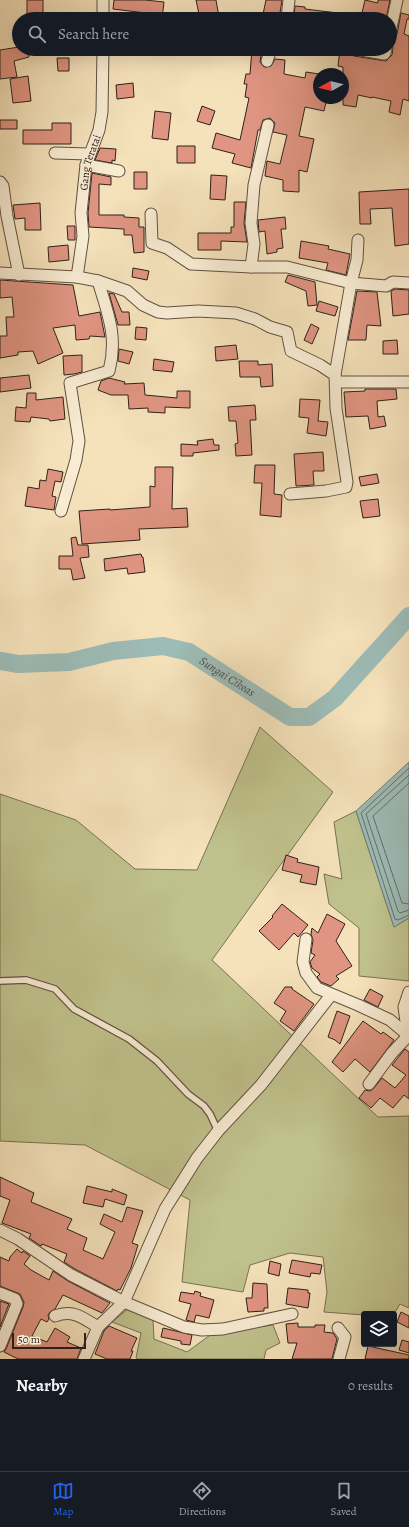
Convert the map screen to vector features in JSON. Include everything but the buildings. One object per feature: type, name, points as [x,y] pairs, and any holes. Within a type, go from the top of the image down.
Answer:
[{"type":"street","points":[[103,0],[103,12]]},
{"type":"street","points":[[288,12],[289,0]]},
{"type":"street","points":[[394,12],[397,0]]},
{"type":"street","name":"Gang Teratai","points":[[77,277],[83,236],[81,214],[87,160],[99,130],[102,112],[103,56]]},
{"type":"street","points":[[267,61],[269,56]]},
{"type":"street","points":[[251,267],[254,244],[251,223],[254,185],[268,125]]},
{"type":"street","points":[[55,152],[87,160],[119,171]]},
{"type":"street","points":[[0,182],[3,186],[6,216],[20,275]]},
{"type":"street","points":[[151,214],[152,243],[167,248],[189,264],[287,267],[350,283],[386,286],[393,282],[409,283]]},
{"type":"street","points":[[290,494],[326,491],[347,485],[336,408],[335,378],[350,283],[356,262],[358,240]]},
{"type":"street","points":[[0,273],[77,277],[98,280],[127,291],[143,305],[161,313],[210,311],[236,313],[255,318],[270,327],[287,332],[291,351],[320,365],[335,378],[409,382]]},
{"type":"street","points":[[61,511],[76,460],[79,441],[70,383],[109,371],[112,360],[113,336],[98,280]]},
{"type":"street","points":[[306,939],[303,962],[306,973],[317,988],[390,1020],[409,1036]]},
{"type":"street","points":[[409,992],[404,1007],[409,1036]]},
{"type":"street","points":[[84,1359],[98,1327],[124,1302],[165,1209],[197,1158],[218,1131],[261,1085],[331,995]]},
{"type":"street","points":[[369,1084],[392,1053],[409,1036]]},
{"type":"street","points":[[0,1230],[18,1239],[71,1275],[124,1302],[184,1327],[202,1330],[223,1329],[292,1314]]},
{"type":"street","points":[[0,1293],[15,1299],[17,1304],[0,1346]]},
{"type":"street","points":[[55,1316],[73,1313],[98,1327]]},
{"type":"street","points":[[338,1328],[345,1337],[339,1359]]},
{"type":"lane","points":[[0,981],[26,980],[55,989],[74,1008],[129,1039],[157,1061],[188,1094],[204,1106],[210,1114],[218,1131]]},
{"type":"green space","points":[[260,727],[333,792],[212,960],[378,1117],[409,1116],[409,1308],[400,1304],[396,1311],[361,1311],[361,1315],[324,1312],[327,1292],[323,1257],[290,1253],[250,1265],[243,1292],[182,1282],[190,1200],[85,1145],[0,1141],[0,794],[76,820],[135,869],[197,870]]},
{"type":"green space","points":[[356,811],[394,927],[409,918],[409,981],[359,976],[359,928],[329,904],[324,874],[342,879],[334,822]]},
{"type":"green space","points":[[128,1309],[153,1320],[154,1339],[187,1352],[213,1333],[273,1325],[280,1343],[266,1350],[264,1359],[137,1359],[141,1333],[112,1322]]},
{"type":"water","points":[[409,762],[409,918],[394,927],[356,811]]},
{"type":"waterway","name":"Sungai Cikeas","points":[[0,661],[18,664],[69,662],[113,651],[163,646],[189,652],[290,717],[309,717],[335,698],[409,616]]}]
